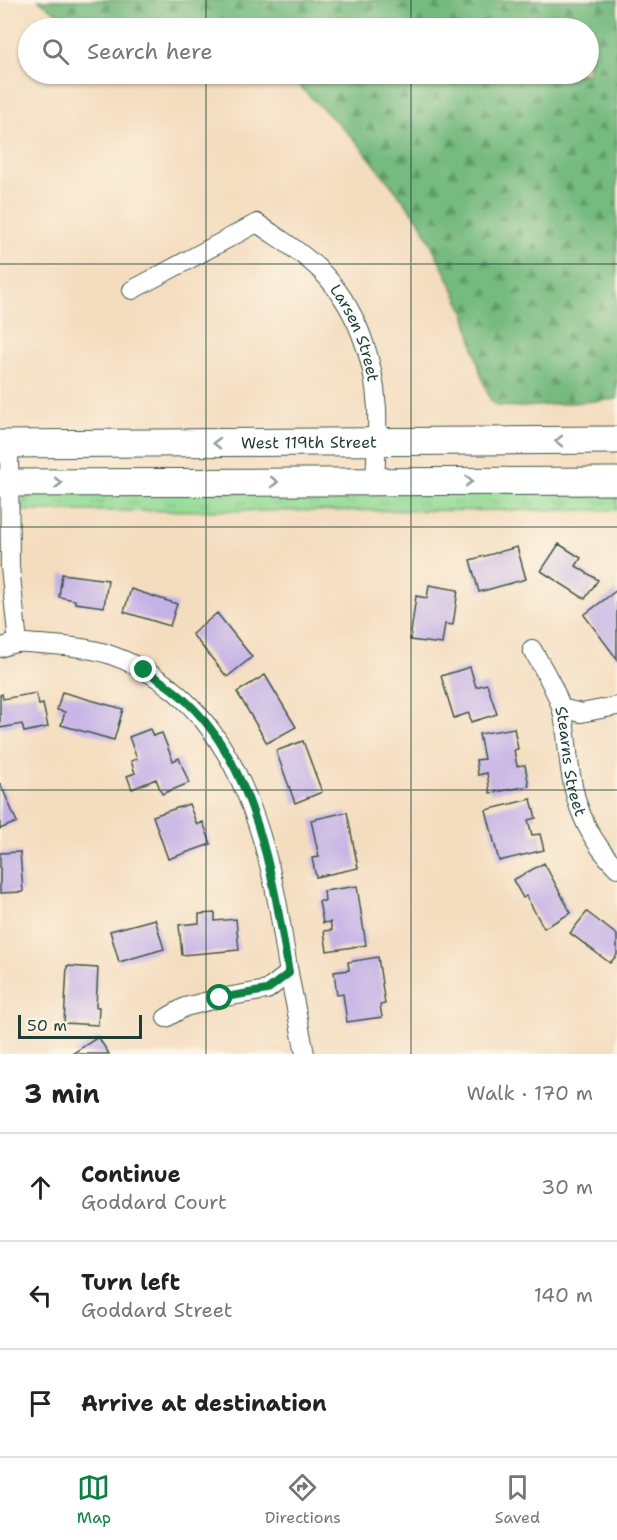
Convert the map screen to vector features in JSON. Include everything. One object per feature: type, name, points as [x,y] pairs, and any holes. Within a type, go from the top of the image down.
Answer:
[{"type":"main road","name":"West 119th Street","points":[[4,444],[617,440]]},
{"type":"main road","points":[[4,483],[617,481]]},
{"type":"street","name":"Larsen Street","points":[[132,290],[256,223],[301,254],[334,286],[358,325],[368,356],[377,407],[375,482]]},
{"type":"street","points":[[4,444],[4,483],[18,643]]},
{"type":"street","points":[[0,648],[18,643],[77,647],[118,658],[160,680],[203,718],[221,743],[237,773],[266,854],[278,904],[305,1054]]},
{"type":"street","name":"Stearns Street","points":[[532,649],[549,678],[561,708],[577,802],[599,848],[617,868]]},
{"type":"street","points":[[561,708],[581,713],[617,706]]},
{"type":"street","points":[[166,1018],[185,1007],[267,990],[289,973]]},
{"type":"green space","points":[[39,0],[617,0],[617,399],[524,407],[496,406],[490,399],[481,375],[465,313],[421,223],[357,142],[297,84],[599,84],[599,18],[63,18]]},
{"type":"green space","points":[[617,490],[617,510],[20,511],[24,500],[33,493]]},
{"type":"building","points":[[559,544],[581,558],[576,566],[598,580],[585,599],[541,571]]},
{"type":"building","points":[[517,547],[526,579],[479,592],[470,560]]},
{"type":"building","points":[[62,574],[108,580],[104,607],[75,603],[75,600],[59,597]]},
{"type":"building","points":[[429,585],[458,590],[453,625],[445,624],[442,644],[410,640],[416,596],[427,598]]},
{"type":"building","points":[[131,589],[177,604],[170,626],[124,612]]},
{"type":"building","points":[[617,590],[617,659],[584,615]]},
{"type":"building","points":[[217,613],[252,657],[227,677],[192,634]]},
{"type":"building","points":[[470,667],[476,687],[487,684],[497,714],[471,722],[469,713],[454,718],[441,676]]},
{"type":"building","points":[[265,675],[296,727],[267,743],[237,692]]},
{"type":"building","points":[[62,692],[123,709],[114,740],[61,725],[65,712],[57,710]]},
{"type":"building","points":[[36,693],[39,705],[43,704],[48,727],[24,732],[22,724],[0,728],[0,695],[2,694],[3,699]]},
{"type":"building","points":[[514,728],[518,749],[514,750],[517,766],[525,765],[529,786],[490,793],[487,773],[478,775],[476,760],[484,759],[479,734]]},
{"type":"building","points":[[150,729],[153,736],[162,733],[173,761],[179,758],[189,783],[162,794],[156,779],[132,789],[127,776],[135,773],[131,761],[137,759],[129,737]]},
{"type":"building","points":[[303,741],[322,792],[295,803],[276,751]]},
{"type":"building","points":[[0,783],[17,822],[0,829]]},
{"type":"building","points":[[531,799],[536,818],[528,820],[532,835],[540,834],[544,850],[499,861],[486,810]]},
{"type":"building","points":[[189,804],[197,825],[203,822],[211,844],[168,859],[153,816]]},
{"type":"building","points":[[347,812],[358,868],[316,877],[312,858],[319,857],[311,820]]},
{"type":"building","points":[[20,852],[23,892],[0,893],[0,853]]},
{"type":"building","points":[[544,863],[571,913],[544,928],[526,896],[523,898],[513,880]]},
{"type":"building","points":[[357,886],[366,945],[327,951],[324,931],[332,930],[330,922],[323,923],[319,901],[325,901],[324,891]]},
{"type":"building","points":[[587,912],[617,935],[617,955],[610,963],[570,933]]},
{"type":"building","points":[[215,913],[215,921],[236,919],[239,950],[182,955],[179,925],[199,923],[199,914]]},
{"type":"building","points":[[155,919],[164,949],[119,962],[110,931]]},
{"type":"building","points":[[378,957],[385,1004],[380,1005],[382,1017],[347,1022],[343,994],[337,995],[334,972],[349,970],[348,962]]},
{"type":"building","points":[[67,966],[98,968],[96,1007],[99,1007],[98,1025],[64,1023]]},
{"type":"building","points":[[98,1037],[109,1054],[72,1054]]},
{"type":"route","points":[[144,670],[175,691],[189,704],[203,718],[221,743],[250,804],[266,854],[278,904],[289,973],[267,990],[220,998]]}]
